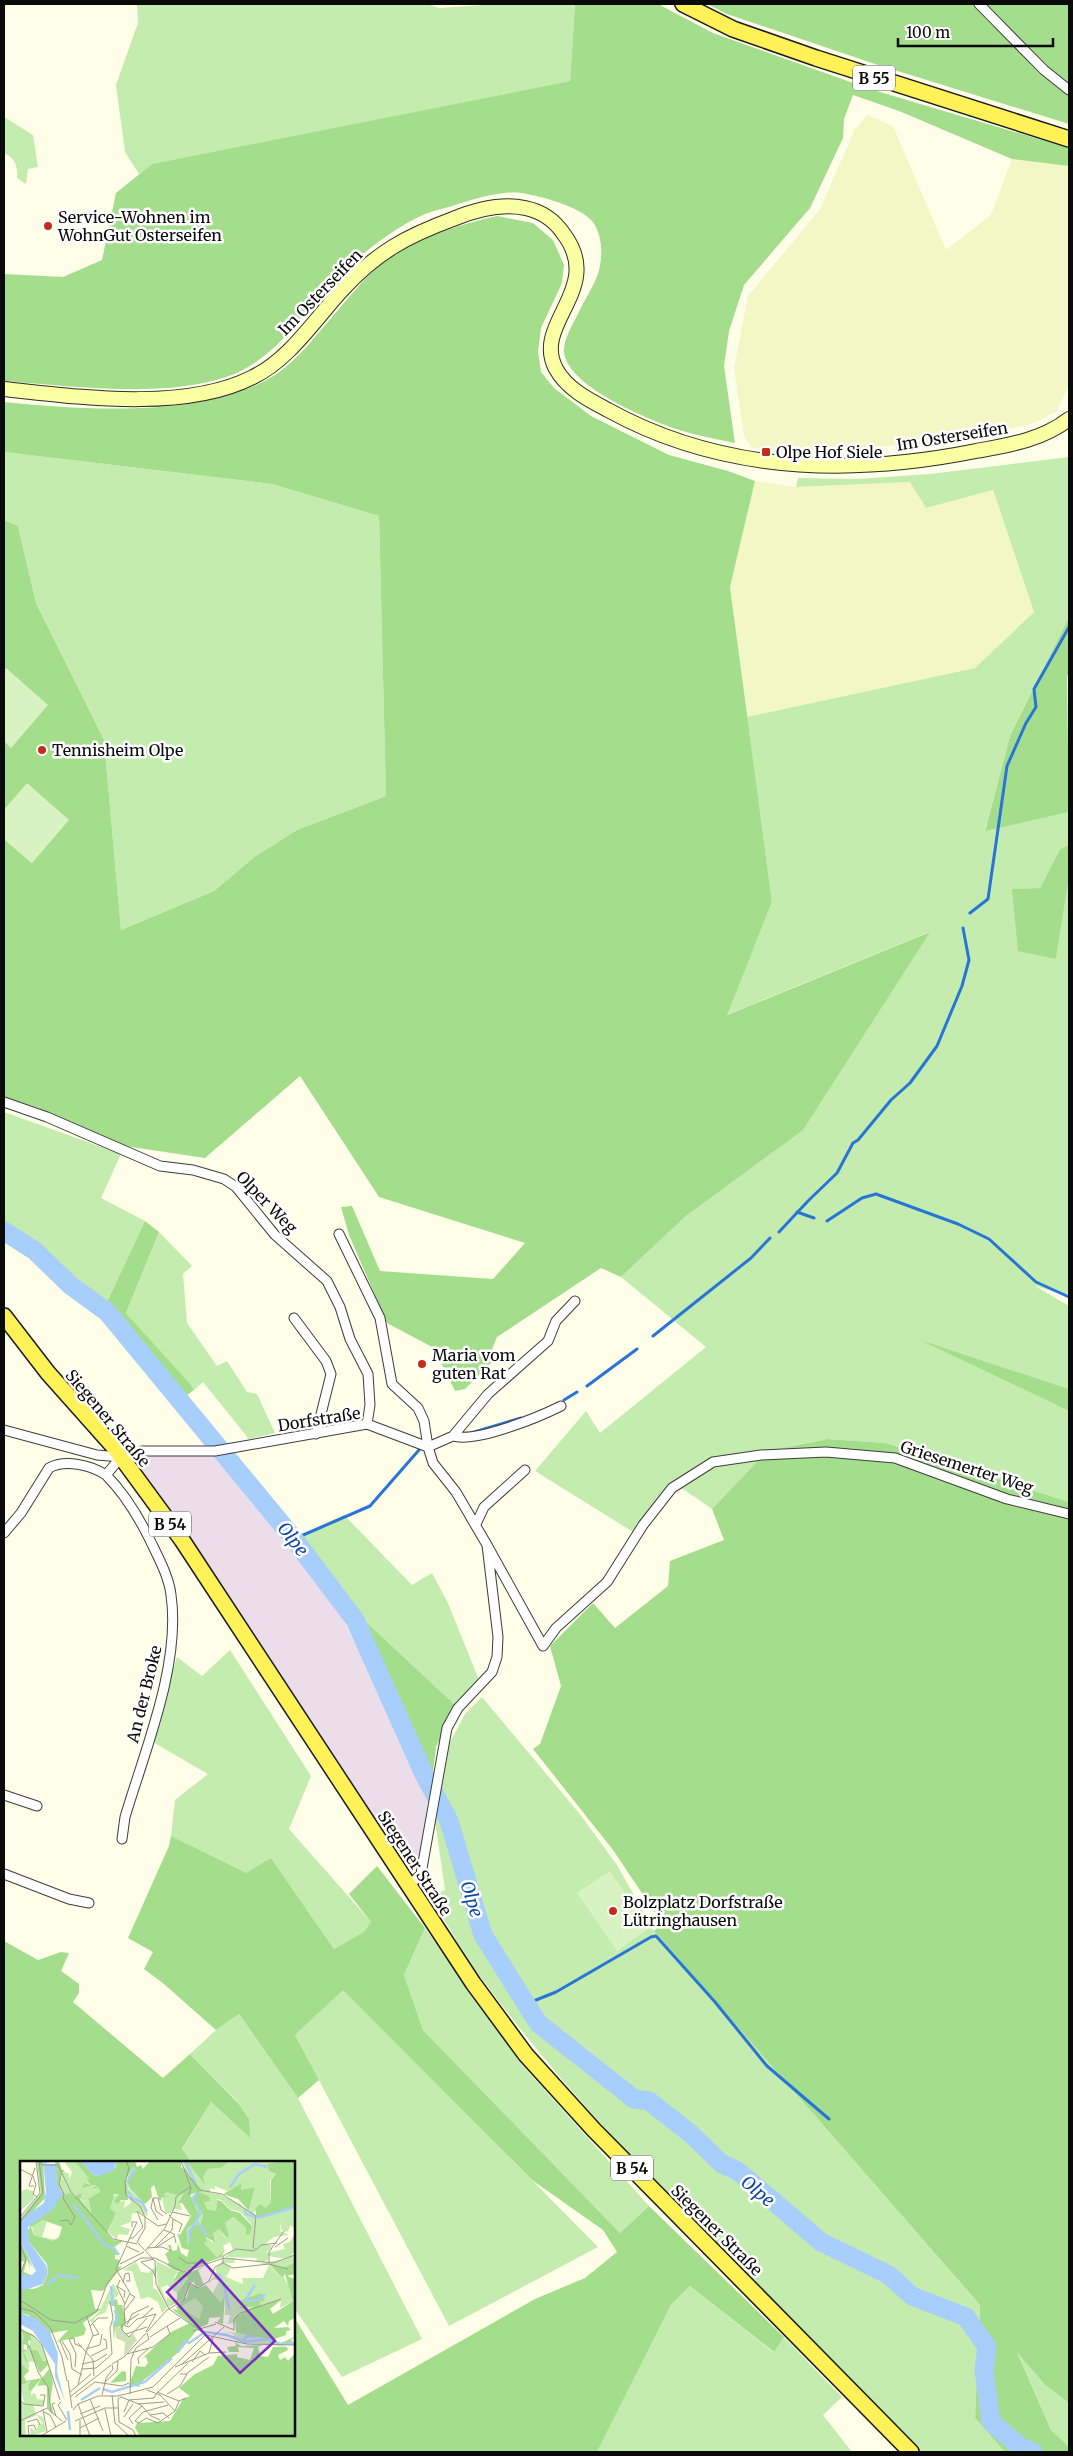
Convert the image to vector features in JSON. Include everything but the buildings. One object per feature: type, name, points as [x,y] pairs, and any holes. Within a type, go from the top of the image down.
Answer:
[{"type":"main road","name":"B 55","points":[[683,4],[733,28],[816,58],[1069,139]]},
{"type":"main road","name":"Siegener Straße","points":[[4,1316],[23,1344],[121,1457],[182,1540],[501,2024],[551,2085],[912,2452]]},
{"type":"street","points":[[978,4],[1037,64],[1069,90]]},
{"type":"street","name":"Im Osterseifen","points":[[4,389],[129,399],[169,398],[205,392],[235,384],[254,377],[287,351],[345,286],[378,256],[404,238],[464,215],[514,206],[542,214],[555,224],[566,237],[575,255],[576,279],[551,343],[552,359],[558,372],[568,385],[593,402],[642,428],[708,450],[752,460],[795,465],[846,467],[952,456],[1007,445],[1048,433],[1069,419]]},
{"type":"street","name":"Olper Weg","points":[[4,1102],[47,1117],[160,1166],[193,1170],[224,1179],[236,1188],[275,1235],[327,1280],[340,1307],[350,1339],[368,1374],[370,1405],[367,1424]]},
{"type":"street","points":[[339,1234],[380,1318],[392,1384],[400,1394],[418,1408],[424,1420],[428,1448],[433,1463],[456,1492],[487,1545],[498,1637],[497,1657],[492,1672],[452,1716],[443,1740],[421,1874],[409,1886]]},
{"type":"street","points":[[428,1448],[453,1436],[488,1394],[548,1341],[556,1321],[574,1302]]},
{"type":"street","points":[[294,1318],[326,1361],[331,1374],[316,1434]]},
{"type":"street","points":[[453,1436],[469,1437],[516,1425],[539,1417],[561,1406]]},
{"type":"street","name":"Dorfstraße","points":[[4,1430],[97,1455],[121,1457],[142,1452],[215,1451],[367,1424],[428,1448]]},
{"type":"street","name":"Griesemerter Weg","points":[[487,1545],[543,1646],[556,1628],[607,1582],[643,1525],[672,1488],[713,1462],[760,1455],[826,1452],[895,1458],[1007,1499],[1069,1514]]},
{"type":"street","points":[[4,1533],[21,1513],[49,1468],[63,1463],[98,1470],[106,1475],[121,1457]]},
{"type":"street","points":[[476,1524],[487,1503],[525,1470]]},
{"type":"street","name":"An der Broke","points":[[106,1475],[143,1526],[156,1552],[171,1593],[173,1620],[172,1656],[125,1818],[122,1839]]},
{"type":"street","points":[[4,1795],[37,1806]]},
{"type":"street","points":[[4,1874],[70,1898],[89,1902]]},
{"type":"shaded area","points":[[150,1454],[219,1456],[290,1543],[344,1621],[429,1792],[420,1863],[402,1862],[135,1463],[140,1457]]},
{"type":"green space","points":[[137,4],[428,4],[439,8],[500,4],[575,4],[570,81],[153,164],[139,174],[125,152],[116,85],[138,23]]},
{"type":"green space","points":[[575,4],[658,4],[713,33],[870,89],[1069,148],[1069,166],[1012,159],[899,111],[853,95],[844,119],[843,138],[810,208],[744,285],[729,331],[724,366],[735,443],[683,431],[647,418],[593,389],[568,365],[564,352],[565,342],[598,274],[601,261],[600,239],[596,226],[579,211],[552,200],[519,193],[492,195],[433,211],[400,227],[375,244],[342,273],[273,348],[245,369],[229,376],[203,383],[147,389],[88,388],[4,381],[4,274],[63,277],[102,260],[116,193],[152,164],[570,81]]},
{"type":"green space","points":[[707,4],[1069,4],[1069,124],[875,64],[727,14]]},
{"type":"green space","points":[[868,115],[893,126],[946,250],[991,215],[1012,159],[1069,166],[1069,385],[1056,412],[1031,424],[954,441],[836,450],[752,448],[744,436],[734,368],[748,296],[820,209],[855,129]]},
{"type":"green space","points":[[4,117],[33,135],[38,167],[28,169],[26,184],[17,178],[15,163],[11,157],[4,153]]},
{"type":"green space","points":[[497,216],[533,223],[553,240],[564,265],[562,283],[541,328],[538,352],[541,372],[554,388],[591,416],[669,455],[728,471],[755,481],[730,587],[772,902],[727,1015],[930,932],[803,1130],[687,1215],[621,1277],[601,1268],[497,1337],[492,1349],[494,1360],[465,1389],[455,1391],[434,1348],[387,1323],[349,1235],[341,1207],[352,1206],[380,1271],[493,1279],[525,1243],[379,1197],[300,1076],[205,1158],[125,1146],[36,1107],[4,1097],[4,839],[32,863],[27,784],[4,810],[4,741],[11,747],[6,669],[4,671],[4,520],[18,526],[36,603],[104,740],[121,930],[214,891],[253,858],[297,830],[386,796],[379,516],[272,484],[4,452],[4,402],[106,409],[143,408],[180,405],[215,399],[247,389],[275,375],[291,362],[363,281],[389,258],[434,235],[458,226]]},
{"type":"green space","points":[[4,452],[272,484],[379,516],[386,796],[297,830],[253,858],[214,891],[121,930],[104,740],[36,603],[18,526],[4,520]]},
{"type":"green space","points":[[1069,457],[1069,617],[1010,736],[985,830],[1069,812],[1069,845],[1060,849],[1040,888],[1012,889],[1056,959],[1069,878],[1069,1296],[1035,1286],[1069,1306],[1069,1389],[925,1342],[1069,1411],[1069,1502],[886,1443],[828,1439],[767,1451],[712,1509],[683,1489],[672,1488],[638,1535],[535,1471],[586,1411],[600,1433],[706,1347],[621,1277],[687,1215],[929,932],[726,1015],[772,902],[747,717],[975,668],[1034,612],[993,490],[926,508],[910,482],[796,487],[798,478],[857,479],[930,474]]},
{"type":"green space","points":[[755,481],[796,487],[911,482],[926,508],[993,490],[1034,612],[975,668],[747,717],[730,587]]},
{"type":"green space","points":[[1069,617],[1069,672],[1067,677],[1069,812],[985,831],[1010,736]]},
{"type":"green space","points":[[6,668],[48,705],[11,748],[4,741],[4,671]]},
{"type":"green space","points":[[27,783],[69,820],[32,863],[4,839],[4,810]]},
{"type":"green space","points":[[1069,845],[1069,878],[1056,959],[1018,951],[1012,889],[1040,888],[1060,849]]},
{"type":"green space","points":[[4,1112],[121,1154],[101,1198],[145,1221],[106,1304],[73,1283],[40,1247],[4,1226]]},
{"type":"green space","points":[[145,1221],[159,1232],[126,1313],[190,1384],[194,1390],[183,1398],[106,1304]]},
{"type":"green space","points":[[159,1232],[192,1266],[183,1274],[187,1323],[217,1366],[227,1361],[247,1392],[257,1394],[275,1433],[249,1439],[203,1382],[194,1390],[126,1313]]},
{"type":"green space","points":[[920,1340],[1069,1389],[1069,1411]]},
{"type":"green space","points":[[828,1439],[886,1443],[1069,1502],[1069,2403],[1045,2385],[1017,2352],[1051,2430],[1069,2447],[1069,2452],[1005,2452],[975,2418],[980,2305],[654,1931],[662,1923],[613,1850],[533,1749],[540,1744],[561,1686],[550,1646],[593,1603],[615,1628],[668,1586],[670,1561],[724,1540],[712,1509],[767,1451]]},
{"type":"green space","points":[[344,1515],[412,1585],[432,1573],[448,1603],[479,1680],[455,1705],[361,1617],[296,1539],[304,1533]]},
{"type":"green space","points":[[317,1564],[361,1617],[455,1705],[436,1747],[432,1781],[357,1621]]},
{"type":"green space","points":[[230,1650],[311,1776],[289,1829],[371,1922],[365,1932],[334,1949],[271,1858],[246,1874],[171,1836],[175,1800],[208,1774],[151,1741],[177,1657],[202,1676]]},
{"type":"green space","points":[[482,1697],[579,1813],[617,1865],[654,1931],[980,2305],[975,2418],[1005,2452],[922,2452],[644,2171],[540,2053],[475,1968],[429,1896],[445,1890],[435,1821],[446,1750],[465,1714]]},
{"type":"green space","points":[[171,1836],[246,1873],[271,1858],[334,1949],[364,1932],[371,1922],[349,1894],[377,1866],[425,1928],[404,1975],[423,2030],[620,2233],[649,2206],[784,2337],[774,2352],[690,2286],[671,2305],[597,2452],[4,2452],[4,1941],[38,1960],[61,1952],[69,1953],[61,1971],[79,1984],[79,1993],[73,2002],[163,2078],[190,2054],[237,2102],[249,2119],[250,2138],[211,2102],[182,2149],[190,2161],[20,2161],[20,2436],[295,2436],[295,2319],[348,2405],[535,2299],[585,2278],[617,2252],[603,2230],[532,2180],[343,1990],[295,2035],[319,2080],[298,2098],[239,2014],[216,2030],[144,1969],[153,1952],[128,1938],[169,1846]]},
{"type":"green space","name":"Bolzplatz Dorfstraße Lütringhausen","points":[[610,1871],[649,1928],[617,1951],[577,1893]]},
{"type":"green space","points":[[425,1928],[523,2066],[649,2206],[620,2233],[423,2030],[404,1975]]},
{"type":"green space","points":[[343,1989],[598,2247],[449,2326],[295,2035]]},
{"type":"green space","points":[[239,2014],[298,2098],[422,2339],[342,2377],[295,2309],[295,2161],[190,2161],[182,2150],[211,2102],[249,2137],[237,2101],[190,2054],[216,2030]]},
{"type":"green space","points":[[690,2286],[773,2352],[784,2337],[842,2397],[823,2415],[852,2452],[597,2452],[671,2305]]},
{"type":"green space","points":[[1016,2349],[1045,2385],[1069,2403],[1069,2447],[1051,2430]]},
{"type":"waterway","points":[[970,913],[988,899],[1007,766],[1026,723],[1036,707],[1034,689],[1069,627]]},
{"type":"waterway","points":[[779,1232],[837,1173],[853,1143],[858,1140],[891,1100],[910,1083],[937,1046],[962,986],[969,960],[963,928]]},
{"type":"waterway","points":[[827,1221],[862,1198],[876,1194],[958,1224],[989,1239],[1036,1282],[1069,1297]]},
{"type":"waterway","points":[[797,1212],[814,1218]]},
{"type":"waterway","name":"Olpe","points":[[4,1231],[35,1251],[70,1285],[107,1312],[294,1539],[355,1620],[424,1774],[449,1821],[483,1935],[538,2023],[634,2099],[649,2101],[691,2134],[722,2164],[736,2170],[821,2242],[889,2275],[912,2296],[966,2317],[987,2347],[984,2370],[991,2422],[1022,2448],[1033,2452]]},
{"type":"waterway","points":[[653,1336],[751,1258],[770,1238]]},
{"type":"waterway","points":[[587,1386],[637,1349]]},
{"type":"waterway","points":[[564,1400],[577,1392]]},
{"type":"waterway","points":[[471,1433],[521,1418]]},
{"type":"waterway","points":[[294,1539],[370,1506],[419,1450]]},
{"type":"waterway","points":[[526,2004],[556,1992],[651,1937],[656,1936],[715,2002],[767,2066],[829,2119]]},
{"type":"place","name":"Service-Wohnen im WohnGut Osterseifen","points":[[48,226]]},
{"type":"place","name":"Olpe Hof Siele","points":[[766,452]]},
{"type":"place","name":"Tennisheim Olpe","points":[[42,750]]},
{"type":"place","name":"Maria vom guten Rat","points":[[422,1364]]},
{"type":"place","name":"Bolzplatz Dorfstraße Lütringhausen","points":[[613,1911]]}]
